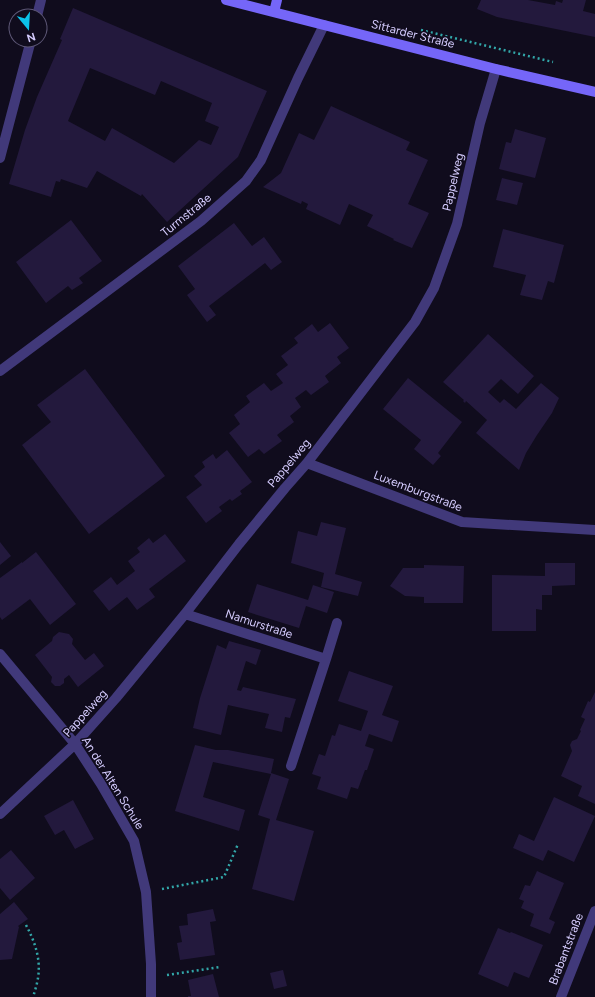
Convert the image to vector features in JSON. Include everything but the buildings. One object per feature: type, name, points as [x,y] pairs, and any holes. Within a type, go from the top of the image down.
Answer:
[{"type":"main road","name":"Sittarder Straße","points":[[226,0],[496,69],[595,92]]},
{"type":"main road","points":[[274,12],[277,0]]},
{"type":"street","name":"Turmstraße","points":[[0,371],[201,221],[246,181],[261,160],[324,25]]},
{"type":"street","points":[[0,158],[29,48]]},
{"type":"street","name":"Pappelweg","points":[[0,814],[75,744],[116,698],[307,462],[414,322],[434,288],[457,224],[480,123],[496,69]]},
{"type":"street","name":"Luxemburgstraße","points":[[307,462],[462,522],[595,530]]},
{"type":"street","name":"Namurstraße","points":[[185,614],[326,659]]},
{"type":"street","points":[[291,766],[337,623]]},
{"type":"street","name":"An der Alten Schule","points":[[0,654],[75,744],[101,784],[134,841],[146,892],[151,964],[151,997]]},
{"type":"street","name":"Brabantstraße","points":[[562,997],[595,911]]},
{"type":"path","points":[[146,892],[224,877],[238,844]]},
{"type":"path","points":[[26,925],[33,939],[39,961],[38,977],[33,997]]},
{"type":"path","points":[[151,978],[220,967]]}]
